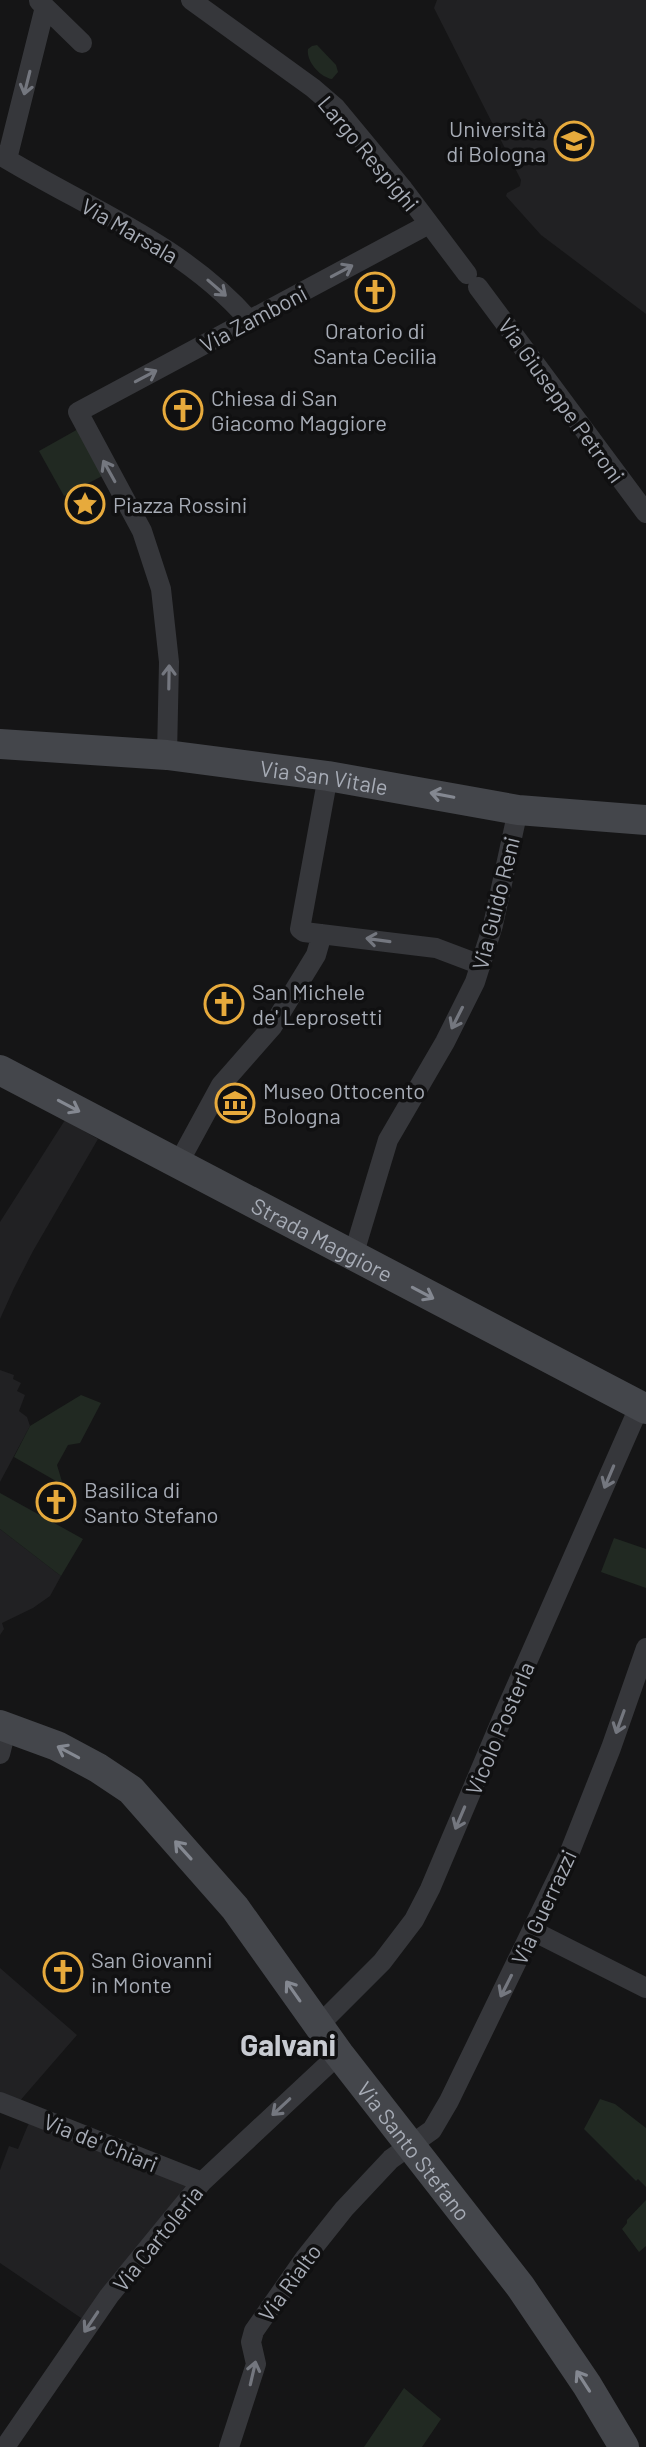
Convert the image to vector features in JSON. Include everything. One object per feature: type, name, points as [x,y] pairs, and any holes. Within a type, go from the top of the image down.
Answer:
[{"type":"street","name":"Largo Respighi","points":[[191,0],[326,98],[359,135],[473,281]]},
{"type":"street","points":[[42,4],[82,43]]},
{"type":"street","points":[[4,157],[42,4]]},
{"type":"street","name":"Via Marsala","points":[[4,157],[169,251],[217,287],[249,320]]},
{"type":"street","name":"Via Zamboni","points":[[167,755],[169,662],[161,589],[142,531],[78,412],[429,224]]},
{"type":"street","name":"Via Giuseppe Petroni","points":[[473,281],[646,513]]},
{"type":"street","name":"Via San Vitale","points":[[0,744],[167,755],[328,776],[518,810],[646,820]]},
{"type":"street","points":[[328,776],[299,926],[304,932],[436,948],[481,965]]},
{"type":"street","name":"Via Guido Reni","points":[[353,1256],[388,1140],[445,1042],[481,965],[497,910],[518,810]]},
{"type":"street","points":[[178,1164],[227,1077],[272,1027],[316,955],[322,934]]},
{"type":"street","name":"Strada Maggiore","points":[[0,1070],[643,1407]]},
{"type":"street","name":"Vicolo Posterla","points":[[318,2026],[387,1956],[416,1916],[643,1407]]},
{"type":"street","name":"Via Guerrazzi","points":[[410,2148],[432,2130],[449,2101],[533,1931],[588,1808],[646,1648]]},
{"type":"street","name":"Via Santo Stefano","points":[[2,1735],[57,1746],[131,1790],[235,1908],[339,2054],[520,2286],[587,2385],[624,2447]]},
{"type":"street","points":[[533,1931],[646,1988]]},
{"type":"street","name":"Via Cartoleria","points":[[5,2447],[109,2296],[202,2182],[339,2054]]},
{"type":"street","name":"Via de' Chiari","points":[[0,2102],[202,2182]]},
{"type":"street","name":"Via Rialto","points":[[229,2447],[255,2371],[256,2356],[251,2342],[254,2331],[344,2209],[391,2159],[410,2148]]},
{"type":"shaded area","name":"Università di Bologna","points":[[437,0],[646,0],[646,314],[541,235],[506,196],[520,186],[521,180],[434,8]]},
{"type":"shaded area","points":[[317,45],[336,65],[338,72],[332,79],[319,72],[309,58],[308,49]]},
{"type":"shaded area","points":[[80,428],[106,474],[64,496],[39,451]]},
{"type":"shaded area","points":[[65,1120],[98,1139],[33,1251],[0,1319],[0,1222]]},
{"type":"shaded area","points":[[0,1370],[14,1375],[13,1379],[21,1383],[17,1391],[25,1395],[19,1411],[27,1417],[30,1426],[0,1482]]},
{"type":"shaded area","points":[[81,1395],[101,1403],[80,1443],[68,1445],[57,1465],[63,1485],[14,1457],[30,1426]]},
{"type":"shaded area","points":[[0,1493],[83,1539],[61,1576],[0,1529]]},
{"type":"shaded area","points":[[0,1529],[61,1576],[50,1596],[2,1623],[4,1629],[0,1635]]},
{"type":"shaded area","points":[[614,1538],[646,1549],[646,1588],[601,1572]]},
{"type":"shaded area","name":"San Giovanni in Monte","points":[[0,1968],[77,2035],[18,2103],[0,2096]]},
{"type":"shaded area","points":[[600,2099],[615,2104],[646,2128],[646,2187],[638,2179],[636,2181],[584,2129]]},
{"type":"shaded area","points":[[31,2118],[188,2183],[84,2320],[0,2263],[0,2170],[9,2146],[18,2149]]},
{"type":"shaded area","points":[[646,2200],[646,2246],[639,2252],[622,2229]]},
{"type":"shaded area","points":[[404,2388],[441,2419],[422,2447],[364,2447]]},
{"type":"place","name":"Università di Bologna","points":[[574,141]]},
{"type":"place","name":"Oratorio di Santa Cecilia","points":[[375,292]]},
{"type":"place","name":"Chiesa di San Giacomo Maggiore","points":[[183,410]]},
{"type":"place","name":"Piazza Rossini","points":[[85,504]]},
{"type":"place","name":"San Michele de' Leprosetti","points":[[224,1004]]},
{"type":"place","name":"Museo Ottocento Bologna","points":[[235,1103]]},
{"type":"place","name":"Basilica di Santo Stefano","points":[[56,1502]]},
{"type":"place","name":"San Giovanni in Monte","points":[[63,1972]]},
{"type":"district","name":"Galvani","points":[[288,2044]]}]
